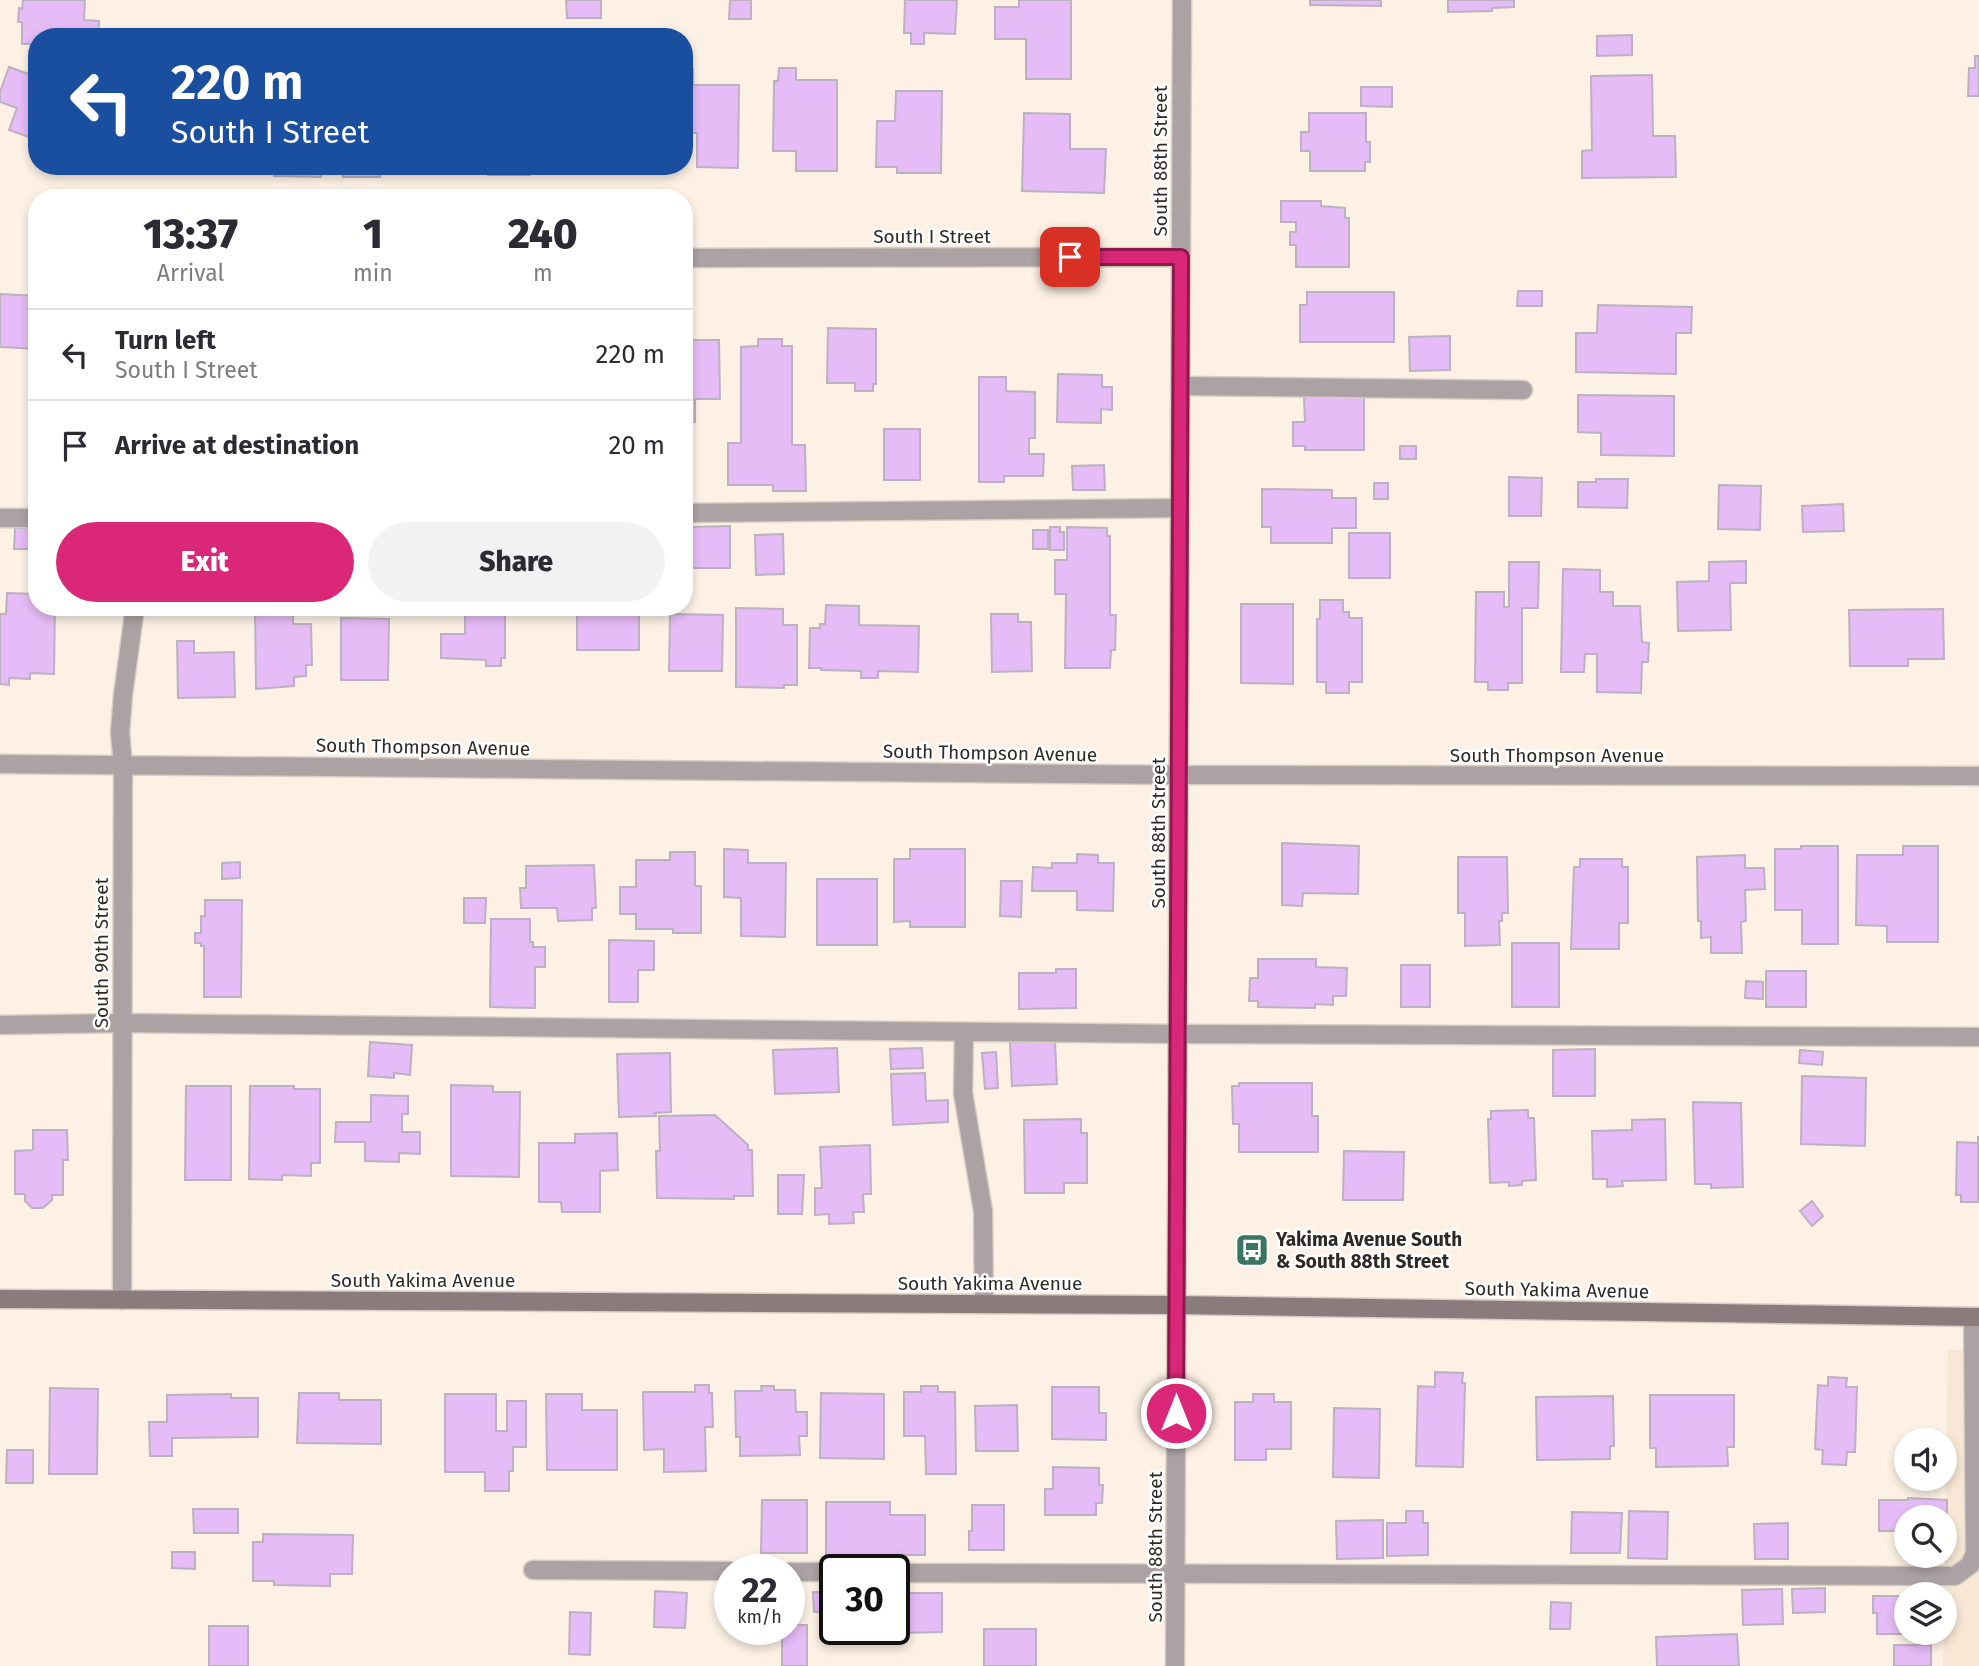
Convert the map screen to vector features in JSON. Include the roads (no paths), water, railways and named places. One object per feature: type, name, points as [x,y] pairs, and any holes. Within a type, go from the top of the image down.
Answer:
[{"type":"main road","name":"South Yakima Avenue","points":[[0,1299],[1177,1305],[1976,1317]]},
{"type":"street","name":"South 88th Street","points":[[1175,1666],[1182,0]]},
{"type":"street","name":"South I Street","points":[[693,258],[1181,257]]},
{"type":"street","points":[[1180,386],[1523,390]]},
{"type":"street","points":[[693,513],[1180,508]]},
{"type":"street","points":[[0,518],[28,518]]},
{"type":"street","name":"South 90th Street","points":[[122,1300],[120,733],[134,616]]},
{"type":"street","name":"South Thompson Avenue","points":[[0,764],[1179,775],[1979,776]]},
{"type":"street","points":[[0,1025],[122,1023],[1178,1034],[1979,1037]]},
{"type":"street","points":[[964,1032],[963,1093],[983,1211],[984,1304]]},
{"type":"street","points":[[910,1573],[1955,1576],[1970,1565],[1975,1553],[1976,1317]]},
{"type":"street","points":[[533,1570],[714,1572]]},
{"type":"place","name":"Yakima Avenue South & South 88th Street","points":[[1252,1250]]}]
